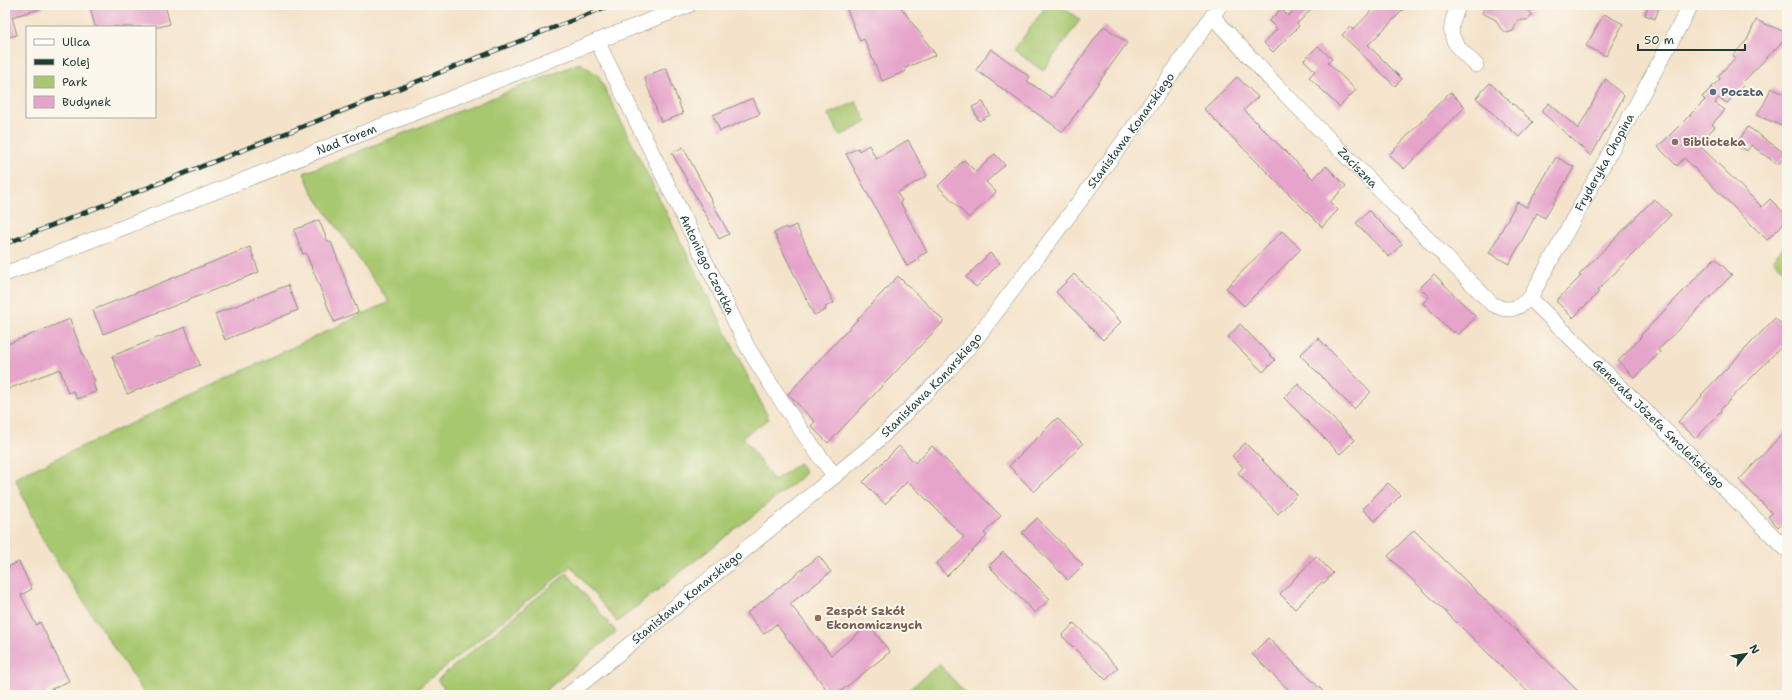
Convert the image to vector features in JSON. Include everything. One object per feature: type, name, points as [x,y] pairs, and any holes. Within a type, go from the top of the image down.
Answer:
[{"type":"street","name":"Nad Torem","points":[[5,274],[689,5]]},
{"type":"street","points":[[1459,5],[1453,17],[1451,30],[1454,40],[1460,50],[1476,65]]},
{"type":"street","name":"Fryderyka Chopina","points":[[1530,298],[1691,5]]},
{"type":"street","name":"Zaciszna","points":[[1217,11],[1273,82],[1491,303],[1502,309],[1508,310],[1522,305],[1530,298]]},
{"type":"street","name":"Stanisława Konarskiego","points":[[568,695],[877,441],[945,374],[975,340],[1142,116],[1217,11]]},
{"type":"street","name":"Antoniego Czortka","points":[[597,41],[748,348],[782,402],[821,459],[835,476]]},
{"type":"street","name":"Generała Józefa Smoleńskiego","points":[[1530,298],[1787,550]]},
{"type":"green space","points":[[1047,5],[1060,5],[1080,20],[1043,71],[1014,50]]},
{"type":"green space","points":[[580,63],[598,75],[769,419],[743,437],[774,481],[799,463],[805,472],[803,476],[617,622],[571,566],[410,695],[145,695],[42,539],[15,478],[389,302],[312,192],[304,173]]},
{"type":"green space","points":[[856,102],[867,122],[840,136],[828,114]]},
{"type":"green space","points":[[1787,244],[1787,274],[1773,259]]},
{"type":"green space","points":[[567,573],[616,632],[540,695],[450,695],[437,680]]},
{"type":"green space","points":[[939,664],[967,695],[903,695]]},
{"type":"building","points":[[5,5],[43,5],[43,8],[12,17],[17,35],[5,38]]},
{"type":"building","points":[[97,5],[165,5],[170,24],[159,27],[95,26],[90,7]]},
{"type":"building","points":[[845,5],[899,5],[936,55],[905,68],[906,71],[882,81],[864,39],[860,41]]},
{"type":"building","points":[[1299,5],[1315,5],[1297,24],[1299,26],[1273,52],[1264,43],[1277,29],[1269,21],[1281,9],[1288,16]]},
{"type":"building","points":[[1377,5],[1408,5],[1368,45],[1402,79],[1395,86],[1342,35],[1350,27],[1353,30]]},
{"type":"building","points":[[1485,5],[1516,5],[1527,10],[1533,15],[1527,20],[1518,20],[1513,31],[1507,33],[1501,29],[1496,20],[1482,13]]},
{"type":"building","points":[[1648,5],[1659,8],[1655,19],[1645,15]]},
{"type":"building","points":[[1604,14],[1623,24],[1606,56],[1586,46]]},
{"type":"building","points":[[1756,20],[1787,33],[1787,37],[1743,82],[1745,84],[1727,103],[1718,98],[1715,103],[1725,110],[1712,124],[1715,127],[1698,144],[1762,207],[1770,199],[1787,216],[1787,220],[1767,240],[1684,158],[1677,166],[1658,147],[1705,100],[1702,97],[1720,79],[1718,76],[1735,58],[1733,55],[1747,40]]},
{"type":"building","points":[[1104,26],[1127,43],[1063,132],[976,70],[991,49],[1030,77],[1027,81],[1052,98]]},
{"type":"building","points":[[1318,46],[1332,59],[1328,63],[1356,90],[1339,107],[1309,77],[1315,71],[1304,60]]},
{"type":"building","points":[[666,68],[683,114],[661,122],[644,77]]},
{"type":"building","points":[[1237,77],[1258,97],[1244,110],[1313,179],[1326,166],[1346,186],[1330,202],[1338,210],[1322,227],[1204,109]]},
{"type":"building","points":[[1606,79],[1624,96],[1591,156],[1541,111],[1549,103],[1578,129]]},
{"type":"building","points":[[1490,83],[1533,122],[1519,137],[1476,98]]},
{"type":"building","points":[[1771,88],[1787,95],[1787,128],[1756,115],[1764,104]]},
{"type":"building","points":[[1450,92],[1465,107],[1404,169],[1389,155]]},
{"type":"building","points":[[753,98],[760,114],[720,131],[713,115]]},
{"type":"building","points":[[983,102],[990,115],[979,121],[972,107]]},
{"type":"building","points":[[1748,127],[1786,154],[1778,165],[1751,145],[1747,151],[1737,143]]},
{"type":"building","points":[[908,140],[927,176],[897,193],[902,201],[900,202],[927,252],[918,257],[919,260],[907,266],[846,154],[858,148],[859,151],[869,145],[876,159]]},
{"type":"building","points":[[683,147],[729,234],[719,239],[672,153]]},
{"type":"building","points":[[995,154],[1005,165],[986,182],[996,192],[969,218],[938,186],[964,160],[976,172]]},
{"type":"building","points":[[1556,157],[1574,167],[1545,218],[1537,213],[1509,264],[1489,253],[1517,202],[1527,207]]},
{"type":"building","points":[[1654,199],[1671,215],[1597,291],[1599,292],[1573,318],[1556,301],[1581,276],[1579,275]]},
{"type":"building","points":[[1369,211],[1402,244],[1389,257],[1356,223]]},
{"type":"building","points":[[319,220],[328,242],[331,242],[358,312],[334,322],[306,253],[303,254],[294,230]]},
{"type":"building","points":[[796,225],[834,303],[825,307],[826,310],[814,315],[774,233],[786,227],[787,229]]},
{"type":"building","points":[[1282,231],[1301,249],[1244,306],[1226,288]]},
{"type":"building","points":[[250,247],[259,272],[103,334],[93,310]]},
{"type":"building","points":[[990,253],[1000,263],[976,287],[966,277]]},
{"type":"building","points":[[1715,258],[1732,275],[1658,350],[1660,352],[1635,378],[1618,361]]},
{"type":"building","points":[[1074,274],[1121,322],[1103,340],[1056,292]]},
{"type":"building","points":[[1434,274],[1476,317],[1458,335],[1454,331],[1453,333],[1423,303],[1429,297],[1420,288]]},
{"type":"building","points":[[898,276],[944,321],[828,443],[811,426],[815,422],[788,394]]},
{"type":"building","points":[[288,285],[298,310],[225,340],[215,314]]},
{"type":"building","points":[[1775,318],[1787,329],[1787,341],[1720,410],[1721,412],[1696,438],[1678,422],[1702,396],[1701,395]]},
{"type":"building","points":[[70,319],[95,382],[93,383],[96,392],[77,399],[73,391],[68,393],[60,369],[5,390],[5,345]]},
{"type":"building","points":[[1240,324],[1275,360],[1263,372],[1228,337]]},
{"type":"building","points":[[185,327],[200,365],[127,394],[112,356]]},
{"type":"building","points":[[1318,338],[1371,392],[1354,409],[1300,355]]},
{"type":"building","points":[[1298,384],[1355,440],[1340,454],[1284,398]]},
{"type":"building","points":[[1057,418],[1083,444],[1034,492],[1009,466]]},
{"type":"building","points":[[1787,429],[1787,517],[1778,527],[1768,517],[1772,513],[1739,480]]},
{"type":"building","points":[[1245,443],[1297,495],[1278,514],[1238,473],[1243,467],[1232,456]]},
{"type":"building","points":[[899,446],[915,463],[932,446],[1001,516],[984,533],[987,536],[947,576],[936,564],[964,537],[908,481],[885,504],[863,482]]},
{"type":"building","points":[[1388,483],[1401,495],[1375,521],[1362,509]]},
{"type":"building","points":[[1037,518],[1083,565],[1068,580],[1022,533]]},
{"type":"building","points":[[1414,530],[1582,695],[1531,695],[1388,556]]},
{"type":"building","points":[[1003,552],[1050,599],[1035,613],[989,566]]},
{"type":"building","points":[[819,556],[831,572],[790,604],[831,655],[869,625],[890,652],[836,695],[831,695],[776,624],[764,634],[747,613]]},
{"type":"building","points":[[1316,556],[1333,573],[1295,609],[1280,594]]},
{"type":"building","points":[[19,562],[32,589],[21,595],[36,625],[40,622],[69,681],[45,692],[47,695],[5,695],[5,568]]},
{"type":"building","points":[[1074,623],[1118,668],[1106,680],[1062,636]]},
{"type":"building","points":[[1268,638],[1327,695],[1294,695],[1252,654]]},
{"type":"railway","points":[[5,244],[611,5]]},
{"type":"place","name":"Poczta","points":[[1713,92]]},
{"type":"place","name":"Biblioteka","points":[[1675,142]]},
{"type":"place","name":"Zespół Szkół Ekonomicznych","points":[[818,618]]}]
